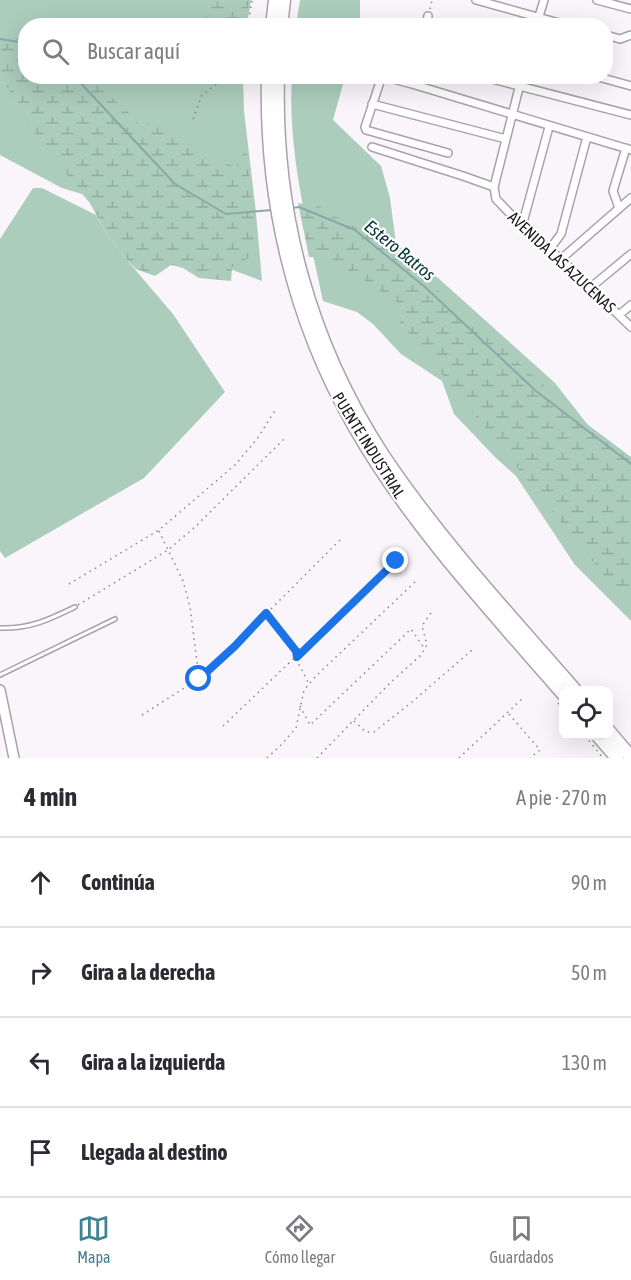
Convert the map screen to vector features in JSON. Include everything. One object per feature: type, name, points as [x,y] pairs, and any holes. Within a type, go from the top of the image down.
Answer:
[{"type":"highway","points":[[273,18],[275,0]]},
{"type":"highway","points":[[282,18],[284,0]]},
{"type":"highway","name":"PUENTE INDUSTRIAL","points":[[268,84],[269,146],[280,230],[299,301],[363,442],[408,507],[458,572],[559,689]]},
{"type":"highway","name":"PUENTE INDUSTRIAL","points":[[278,84],[280,149],[293,242],[313,315],[335,380],[422,509],[572,686]]},
{"type":"highway","points":[[613,735],[631,757]]},
{"type":"highway","points":[[602,740],[616,758]]},
{"type":"street","points":[[476,0],[542,18]]},
{"type":"street","points":[[538,17],[544,0]]},
{"type":"street","points":[[597,0],[631,9]]},
{"type":"street","points":[[613,37],[620,39],[631,35]]},
{"type":"street","points":[[613,81],[631,86]]},
{"type":"street","points":[[378,84],[365,127],[367,131],[448,153]]},
{"type":"street","points":[[424,84],[549,127],[628,149],[613,191],[619,208]]},
{"type":"street","points":[[509,84],[631,115]]},
{"type":"street","points":[[372,147],[494,187],[520,84]]},
{"type":"street","points":[[372,104],[506,140]]},
{"type":"street","points":[[522,226],[549,127]]},
{"type":"street","points":[[549,250],[561,234],[587,137]]},
{"type":"street","name":"AVENIDA LAS AZUCENAS","points":[[494,187],[494,196],[522,226],[631,327]]},
{"type":"street","points":[[561,260],[631,198]]},
{"type":"street","points":[[590,288],[631,254]]},
{"type":"street","points":[[619,315],[631,305]]},
{"type":"street","points":[[0,690],[14,758]]},
{"type":"lane","points":[[0,628],[19,629],[35,625],[75,607]]},
{"type":"lane","points":[[0,675],[115,619]]},
{"type":"path","points":[[249,18],[252,0]]},
{"type":"path","points":[[428,16],[432,0]]},
{"type":"path","points":[[193,119],[202,95],[216,84]]},
{"type":"path","points":[[69,584],[159,530],[235,465],[257,439],[276,409]]},
{"type":"path","points":[[75,607],[168,550],[196,526],[286,437]]},
{"type":"path","points":[[159,530],[180,572],[186,590],[199,679]]},
{"type":"path","points":[[142,715],[199,679],[342,538]]},
{"type":"path","points":[[222,726],[396,561]]},
{"type":"path","points":[[267,758],[296,728],[304,690],[309,684],[415,582]]},
{"type":"path","points":[[266,613],[296,651],[309,684]]},
{"type":"path","points":[[317,758],[391,682],[421,655],[427,645],[422,626],[431,613]]},
{"type":"path","points":[[300,705],[310,725],[411,629],[425,649]]},
{"type":"path","points":[[353,721],[366,732],[374,732],[472,650]]},
{"type":"path","points":[[459,758],[524,698]]},
{"type":"path","points":[[508,713],[540,750],[530,758]]},
{"type":"path","points":[[589,740],[603,758]]},
{"type":"green space","points":[[0,0],[251,0],[248,18],[18,18],[18,84],[243,84],[262,281],[230,269],[135,253],[82,194],[62,188],[0,155]]},
{"type":"green space","points":[[213,0],[250,0],[247,18],[204,18]]},
{"type":"green space","points":[[300,0],[360,0],[360,18],[297,18]]},
{"type":"green space","points":[[0,30],[18,35],[18,84],[96,84],[126,110],[143,129],[148,122],[189,137],[193,150],[236,167],[246,148],[257,244],[250,257],[232,267],[231,281],[199,278],[183,268],[171,265],[155,276],[136,269],[106,233],[84,192],[71,181],[57,156],[44,151],[34,131],[22,115],[18,101],[0,78]]},
{"type":"green space","points":[[292,84],[343,84],[333,120],[381,166],[390,198],[396,244],[428,269],[555,383],[605,447],[631,464],[631,621],[575,565],[516,476],[454,414],[442,381],[401,354],[373,324],[357,312],[323,301],[300,190],[291,105]]},
{"type":"green space","points":[[33,188],[42,188],[96,215],[106,233],[126,259],[173,314],[225,392],[144,478],[5,558],[0,551],[0,239]]},
{"type":"green space","points":[[298,203],[318,206],[381,242],[587,424],[631,457],[631,609],[399,321],[398,303],[331,258],[309,257]]},
{"type":"waterway","name":"Estero Batros","points":[[0,39],[18,42]]},
{"type":"waterway","name":"Estero Batros","points":[[81,84],[175,184],[226,214],[272,210]]},
{"type":"waterway","name":"Estero Batros","points":[[292,208],[299,207],[355,230],[425,287],[536,391],[631,464]]},
{"type":"route","points":[[199,679],[206,675],[266,613],[296,651],[297,657],[396,561]]}]
